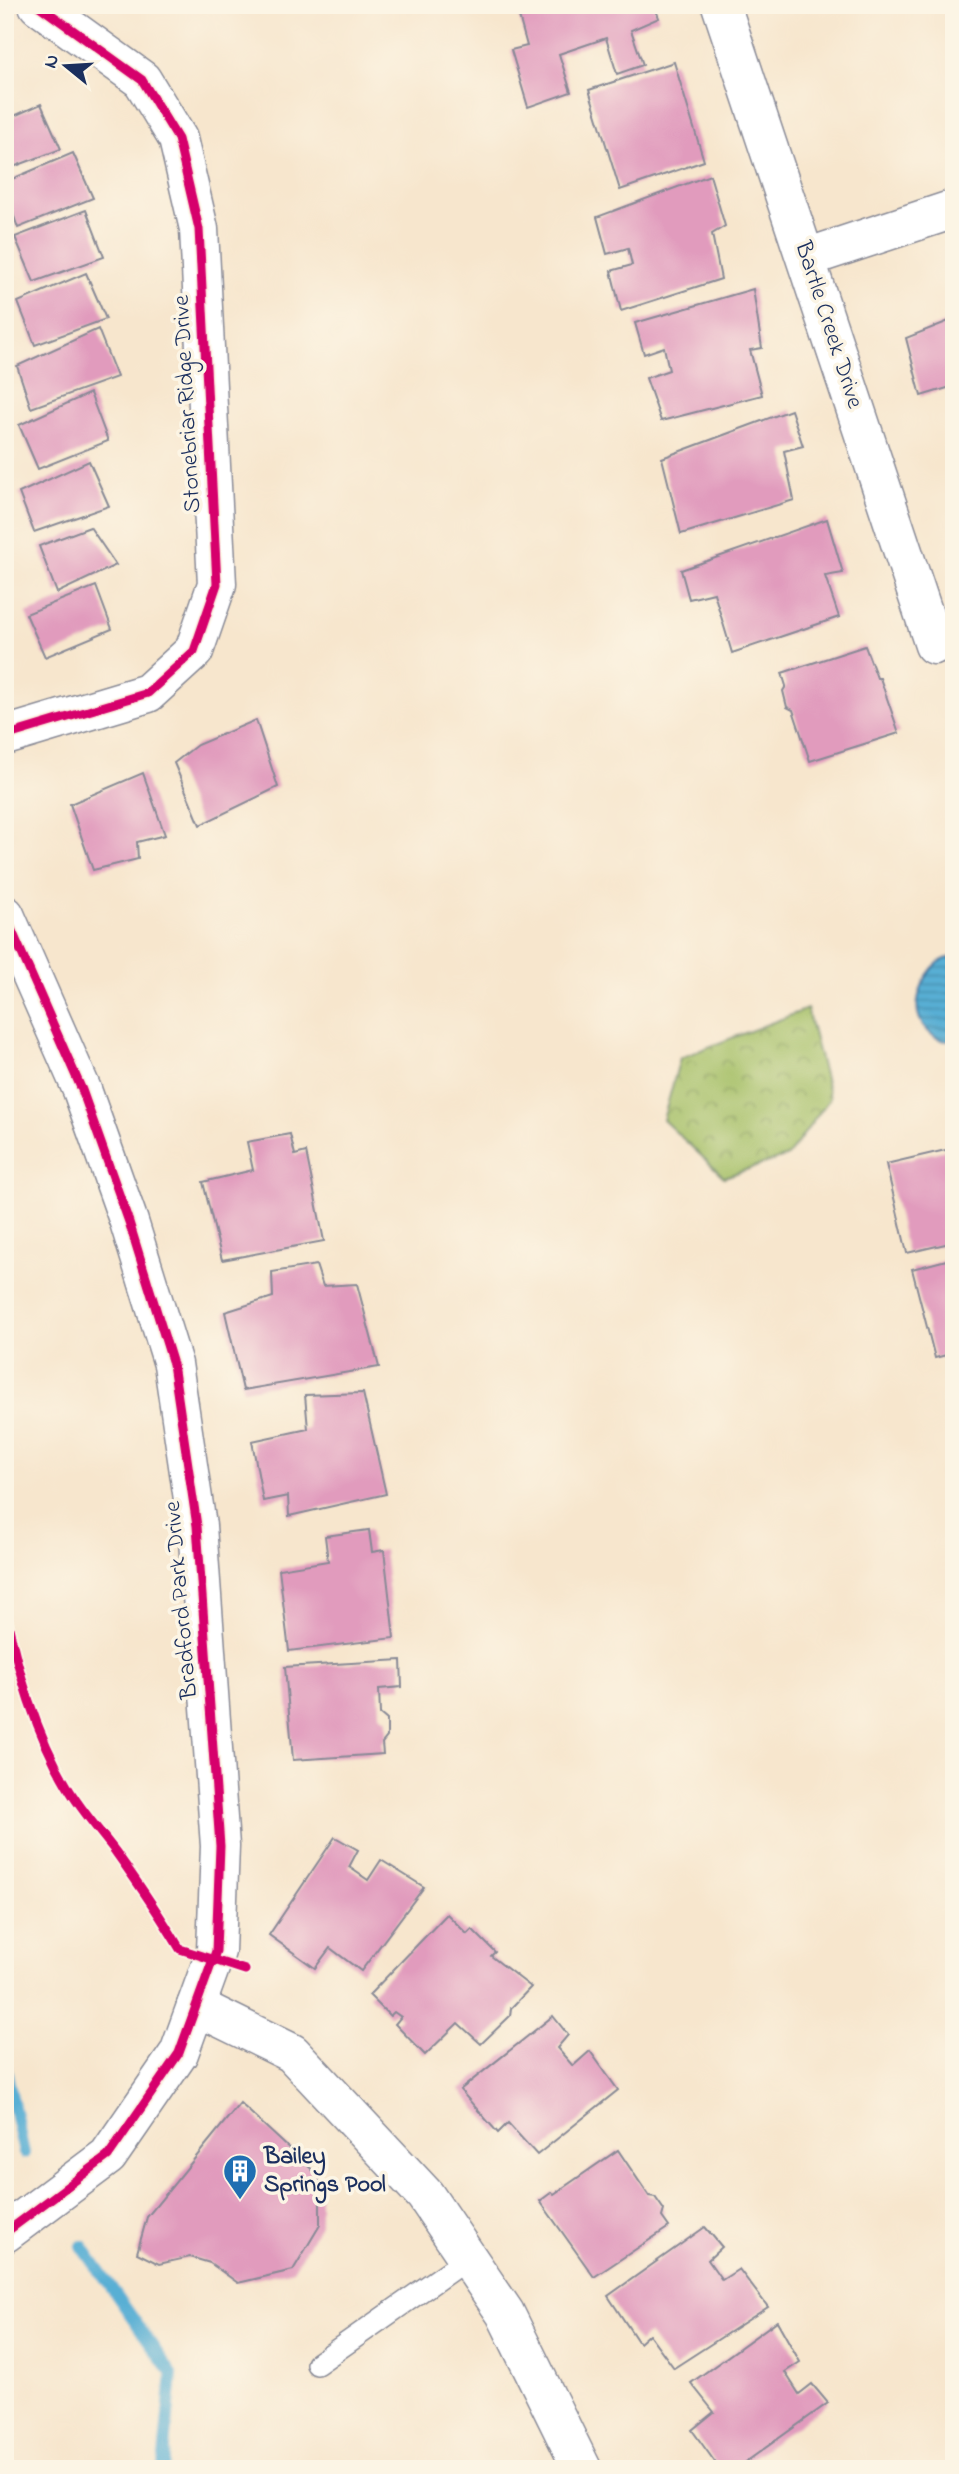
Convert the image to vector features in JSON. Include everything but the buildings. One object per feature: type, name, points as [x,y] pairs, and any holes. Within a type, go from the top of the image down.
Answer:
[{"type":"street","name":"Stonebriar Ridge Drive","points":[[5,736],[148,693],[194,651],[217,584],[199,229],[178,139],[142,80],[38,5]]},
{"type":"street","name":"Bartle Creek Drive","points":[[721,5],[934,645]]},
{"type":"street","points":[[806,258],[954,209]]},
{"type":"street","name":"Bradford Park Drive","points":[[5,915],[82,1090],[129,1222],[173,1364],[197,1527],[220,1846],[216,1951],[179,2053],[108,2156],[5,2234]]},
{"type":"street","points":[[196,2006],[292,2053],[425,2195],[505,2313],[582,2469]]},
{"type":"lane","points":[[317,2364],[468,2258]]},
{"type":"green space","points":[[807,1009],[830,1098],[788,1156],[724,1177],[663,1120],[680,1058]]},
{"type":"water","points":[[954,957],[954,1040],[948,1041],[936,1038],[926,1029],[918,1013],[918,999],[923,983],[932,969],[944,959]]},
{"type":"waterway","points":[[5,2065],[24,2153]]},
{"type":"waterway","points":[[82,2246],[172,2374],[163,2469]]},
{"type":"cycle path","points":[[5,736],[148,693],[194,651],[217,584],[199,229],[178,139],[142,80],[38,5]]},
{"type":"cycle path","points":[[5,915],[82,1090],[129,1222],[173,1364],[197,1526],[220,1846],[216,1951],[179,2053],[108,2156],[5,2233]]},
{"type":"cycle path","points":[[5,1610],[22,1678],[37,1723],[72,1795],[132,1875],[180,1949],[245,1970]]},
{"type":"place","name":"Bailey Springs Pool","points":[[240,2201]]}]
